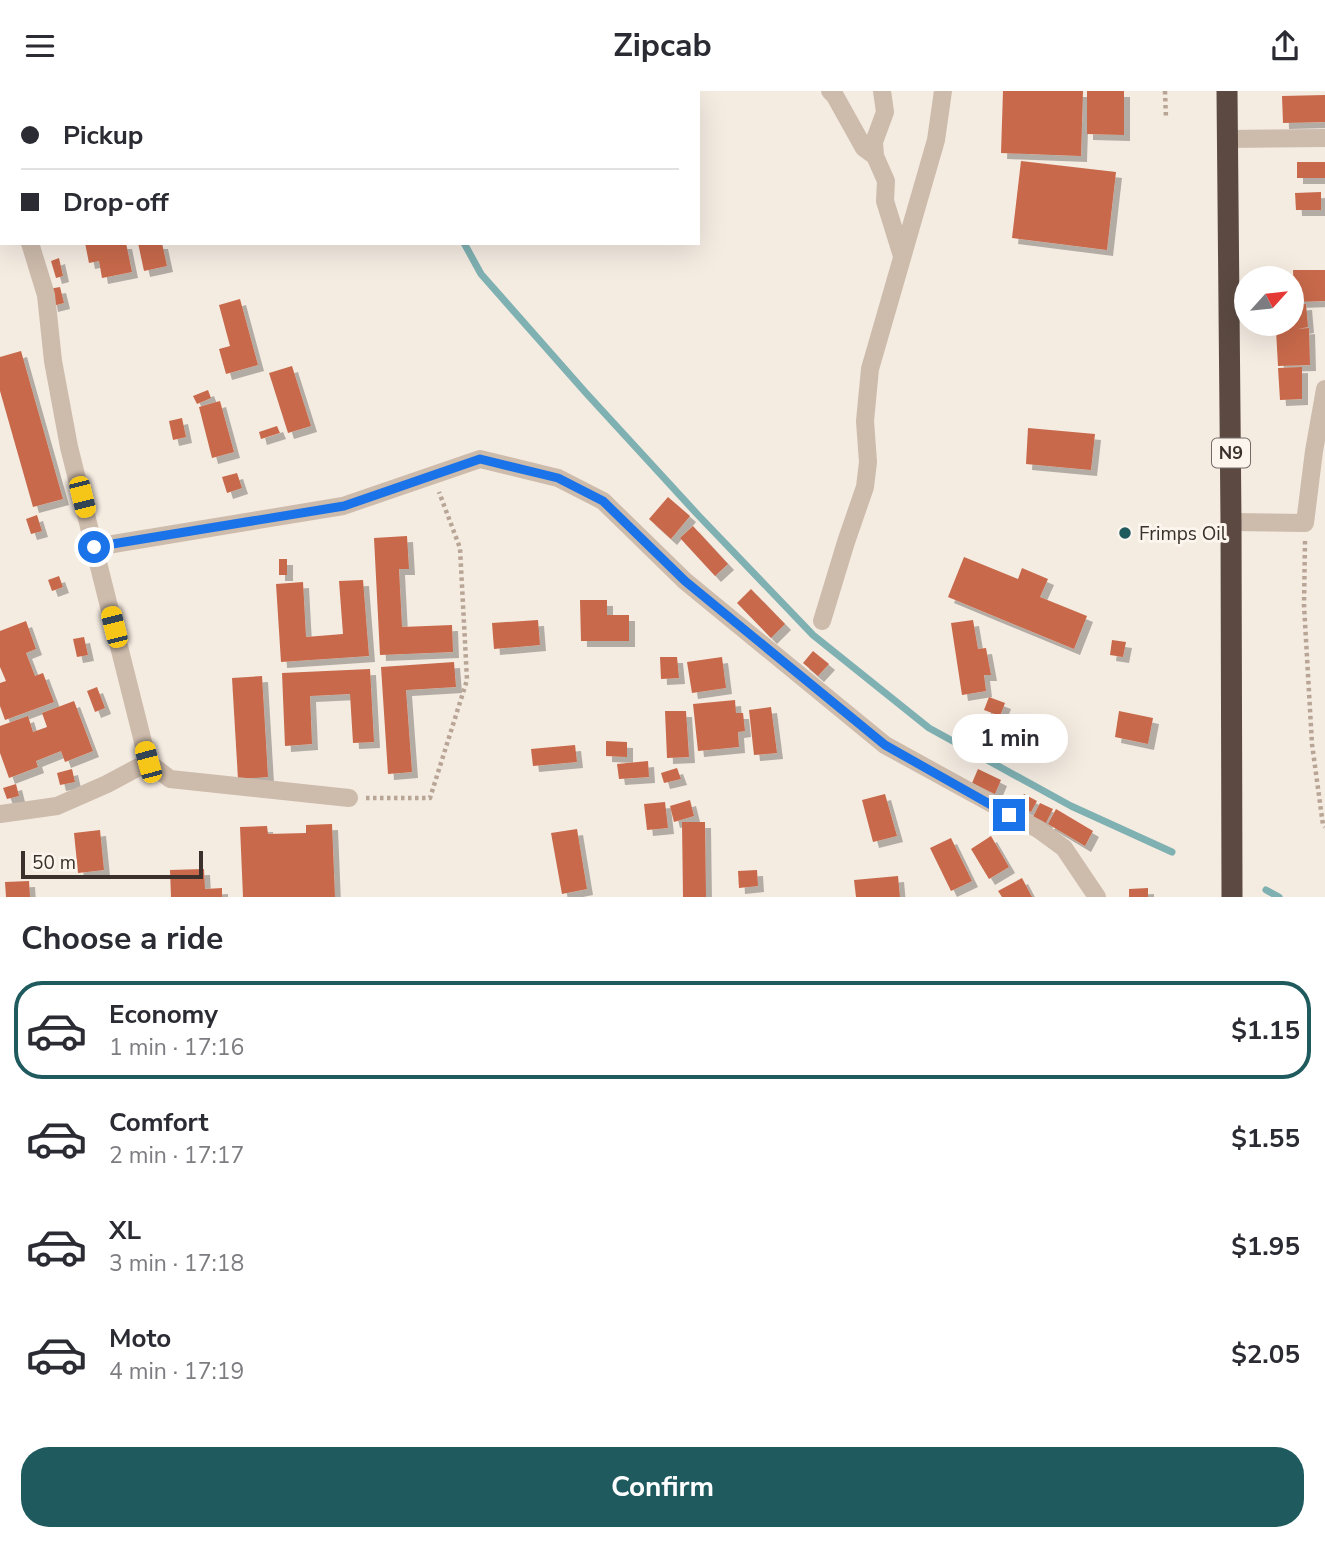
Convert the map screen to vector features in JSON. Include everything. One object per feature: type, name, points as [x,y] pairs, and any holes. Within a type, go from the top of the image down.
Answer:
[{"type":"highway","name":"N9","points":[[1227,91],[1232,897]]},
{"type":"street","points":[[830,91],[864,148],[875,156]]},
{"type":"street","points":[[882,91],[885,112],[874,142],[875,156],[886,181],[886,201],[902,256]]},
{"type":"street","points":[[822,621],[865,487],[868,462],[865,421],[870,369],[936,140],[943,91]]},
{"type":"street","points":[[1227,139],[1325,138]]},
{"type":"street","points":[[31,245],[46,295],[53,361],[69,447],[148,762],[170,779],[349,797]]},
{"type":"street","points":[[1231,522],[1306,523],[1314,451],[1325,389]]},
{"type":"street","points":[[94,547],[344,506],[480,459],[558,478],[603,501],[685,581],[885,745],[1038,829],[1064,848],[1097,897]]},
{"type":"street","points":[[0,814],[57,806],[148,762]]},
{"type":"path","points":[[1165,91],[1166,119]]},
{"type":"path","points":[[349,797],[430,798],[467,680],[460,548],[432,475]]},
{"type":"path","points":[[1306,523],[1304,605],[1312,744],[1325,827]]},
{"type":"building","points":[[1003,91],[1083,91],[1081,156],[1001,153]]},
{"type":"building","points":[[1087,91],[1124,91],[1124,135],[1087,134]]},
{"type":"building","points":[[1325,95],[1325,122],[1283,123],[1282,96]]},
{"type":"building","points":[[1021,161],[1116,172],[1107,250],[1012,238]]},
{"type":"building","points":[[1297,162],[1325,162],[1325,178],[1297,178]]},
{"type":"building","points":[[1321,192],[1321,210],[1296,210],[1295,193]]},
{"type":"building","points":[[85,245],[126,245],[132,272],[102,278],[99,261],[89,263]]},
{"type":"building","points":[[138,245],[162,245],[167,266],[144,271]]},
{"type":"building","points":[[59,258],[63,276],[56,278],[51,261]]},
{"type":"building","points":[[1304,270],[1325,270],[1325,301],[1304,302]]},
{"type":"building","points":[[60,287],[64,303],[52,306],[49,289]]},
{"type":"building","points":[[240,299],[258,365],[226,374],[219,349],[230,346],[219,305]]},
{"type":"building","points":[[1304,304],[1308,327],[1304,328]]},
{"type":"building","points":[[1304,328],[1309,328],[1310,365],[1278,366],[1276,336],[1304,336]]},
{"type":"building","points":[[21,351],[63,499],[33,507],[0,391],[0,357]]},
{"type":"building","points":[[292,366],[311,426],[288,433],[269,373]]},
{"type":"building","points":[[1302,367],[1302,399],[1280,400],[1278,368]]},
{"type":"building","points":[[208,390],[211,398],[197,404],[193,396]]},
{"type":"building","points":[[220,401],[234,452],[212,458],[199,407]]},
{"type":"building","points":[[182,418],[186,437],[173,440],[169,421]]},
{"type":"building","points":[[277,426],[280,433],[261,439],[259,432]]},
{"type":"building","points":[[1028,428],[1095,434],[1091,470],[1026,464]]},
{"type":"building","points":[[237,473],[242,488],[227,493],[222,477]]},
{"type":"building","points":[[668,497],[690,516],[671,539],[649,519]]},
{"type":"building","points":[[37,515],[42,531],[31,534],[26,519]]},
{"type":"building","points":[[693,526],[728,564],[715,576],[680,538]]},
{"type":"building","points":[[407,536],[409,569],[399,569],[402,627],[452,625],[453,652],[380,655],[374,538]]},
{"type":"building","points":[[964,557],[1018,579],[1022,568],[1048,579],[1040,597],[1087,616],[1074,649],[948,597]]},
{"type":"building","points":[[279,559],[287,559],[287,575],[279,575]]},
{"type":"building","points":[[59,576],[63,587],[52,591],[48,580]]},
{"type":"building","points":[[363,580],[369,656],[281,662],[276,584],[303,582],[306,637],[343,634],[339,581]]},
{"type":"building","points":[[751,589],[785,624],[771,638],[737,603]]},
{"type":"building","points":[[580,600],[607,600],[607,615],[629,615],[629,641],[581,641]]},
{"type":"building","points":[[538,620],[540,645],[494,649],[492,623]]},
{"type":"building","points":[[973,620],[978,649],[986,648],[991,675],[984,675],[986,691],[962,695],[951,623]]},
{"type":"building","points":[[26,621],[36,649],[26,653],[35,676],[43,673],[54,702],[5,720],[0,706],[0,683],[6,681],[0,667],[0,631]]},
{"type":"building","points":[[84,637],[88,655],[77,657],[73,639]]},
{"type":"building","points":[[1112,640],[1126,642],[1123,657],[1110,655]]},
{"type":"building","points":[[813,651],[829,664],[818,676],[803,663]]},
{"type":"building","points":[[660,657],[677,657],[679,678],[661,679]]},
{"type":"building","points":[[722,657],[726,688],[692,693],[687,662]]},
{"type":"building","points":[[454,662],[456,687],[406,690],[412,772],[388,774],[381,667]]},
{"type":"building","points":[[370,669],[374,742],[353,743],[350,694],[310,696],[312,744],[285,746],[282,673]]},
{"type":"building","points":[[262,676],[268,777],[238,779],[232,678]]},
{"type":"building","points":[[97,687],[105,708],[95,712],[87,691]]},
{"type":"building","points":[[989,697],[1005,703],[1000,716],[984,710]]},
{"type":"building","points":[[735,700],[736,713],[743,713],[745,731],[738,732],[739,747],[698,751],[693,704]]},
{"type":"building","points":[[74,701],[93,751],[65,762],[61,751],[36,761],[38,767],[9,778],[0,753],[0,726],[28,716],[33,732],[47,727],[42,713]]},
{"type":"building","points":[[771,707],[777,753],[754,755],[749,710]]},
{"type":"building","points":[[665,711],[686,711],[689,757],[667,758]]},
{"type":"building","points":[[1119,711],[1153,718],[1148,744],[1115,737]]},
{"type":"building","points":[[606,741],[627,742],[627,757],[606,756]]},
{"type":"building","points":[[575,745],[577,762],[533,766],[531,749]]},
{"type":"building","points":[[648,761],[649,777],[619,779],[617,764]]},
{"type":"building","points":[[677,768],[681,779],[664,783],[661,773]]},
{"type":"building","points":[[72,769],[75,782],[60,785],[57,773]]},
{"type":"building","points":[[978,769],[1001,780],[995,794],[972,783]]},
{"type":"building","points":[[16,784],[19,796],[7,799],[3,788]]},
{"type":"building","points":[[885,794],[897,836],[873,842],[862,800]]},
{"type":"building","points":[[1024,794],[1037,801],[1031,812],[1018,805]]},
{"type":"building","points":[[690,800],[694,816],[674,822],[670,806]]},
{"type":"building","points":[[665,802],[668,828],[647,830],[644,804]]},
{"type":"building","points":[[1040,803],[1053,809],[1046,823],[1033,817]]},
{"type":"building","points":[[1056,809],[1093,831],[1085,846],[1048,824]]},
{"type":"building","points":[[682,822],[705,822],[706,897],[683,897]]},
{"type":"building","points":[[332,824],[335,897],[243,897],[240,827],[267,826],[268,834],[306,833],[306,825]]},
{"type":"building","points":[[577,829],[587,889],[562,894],[551,833]]},
{"type":"building","points":[[100,830],[104,870],[78,873],[74,833]]},
{"type":"building","points":[[991,836],[1009,867],[989,879],[971,849]]},
{"type":"building","points":[[951,838],[972,881],[951,891],[930,848]]},
{"type":"building","points":[[204,869],[205,889],[222,888],[222,897],[171,897],[170,870]]},
{"type":"building","points":[[757,870],[758,886],[739,888],[738,871]]},
{"type":"building","points":[[898,876],[900,897],[856,897],[854,880]]},
{"type":"building","points":[[1022,878],[1032,897],[1002,897],[998,891]]},
{"type":"building","points":[[29,881],[30,897],[6,897],[5,882]]},
{"type":"building","points":[[1148,888],[1148,897],[1129,897],[1129,889]]},
{"type":"waterway","points":[[465,245],[481,274],[586,393],[813,635],[929,728],[1071,806],[1172,852]]},
{"type":"waterway","points":[[1266,890],[1279,897]]},
{"type":"place","name":"Frimps Oil","points":[[1125,533]]},
{"type":"route","points":[[94,547],[344,506],[480,459],[558,478],[603,501],[685,581],[885,745],[1009,815]]}]
